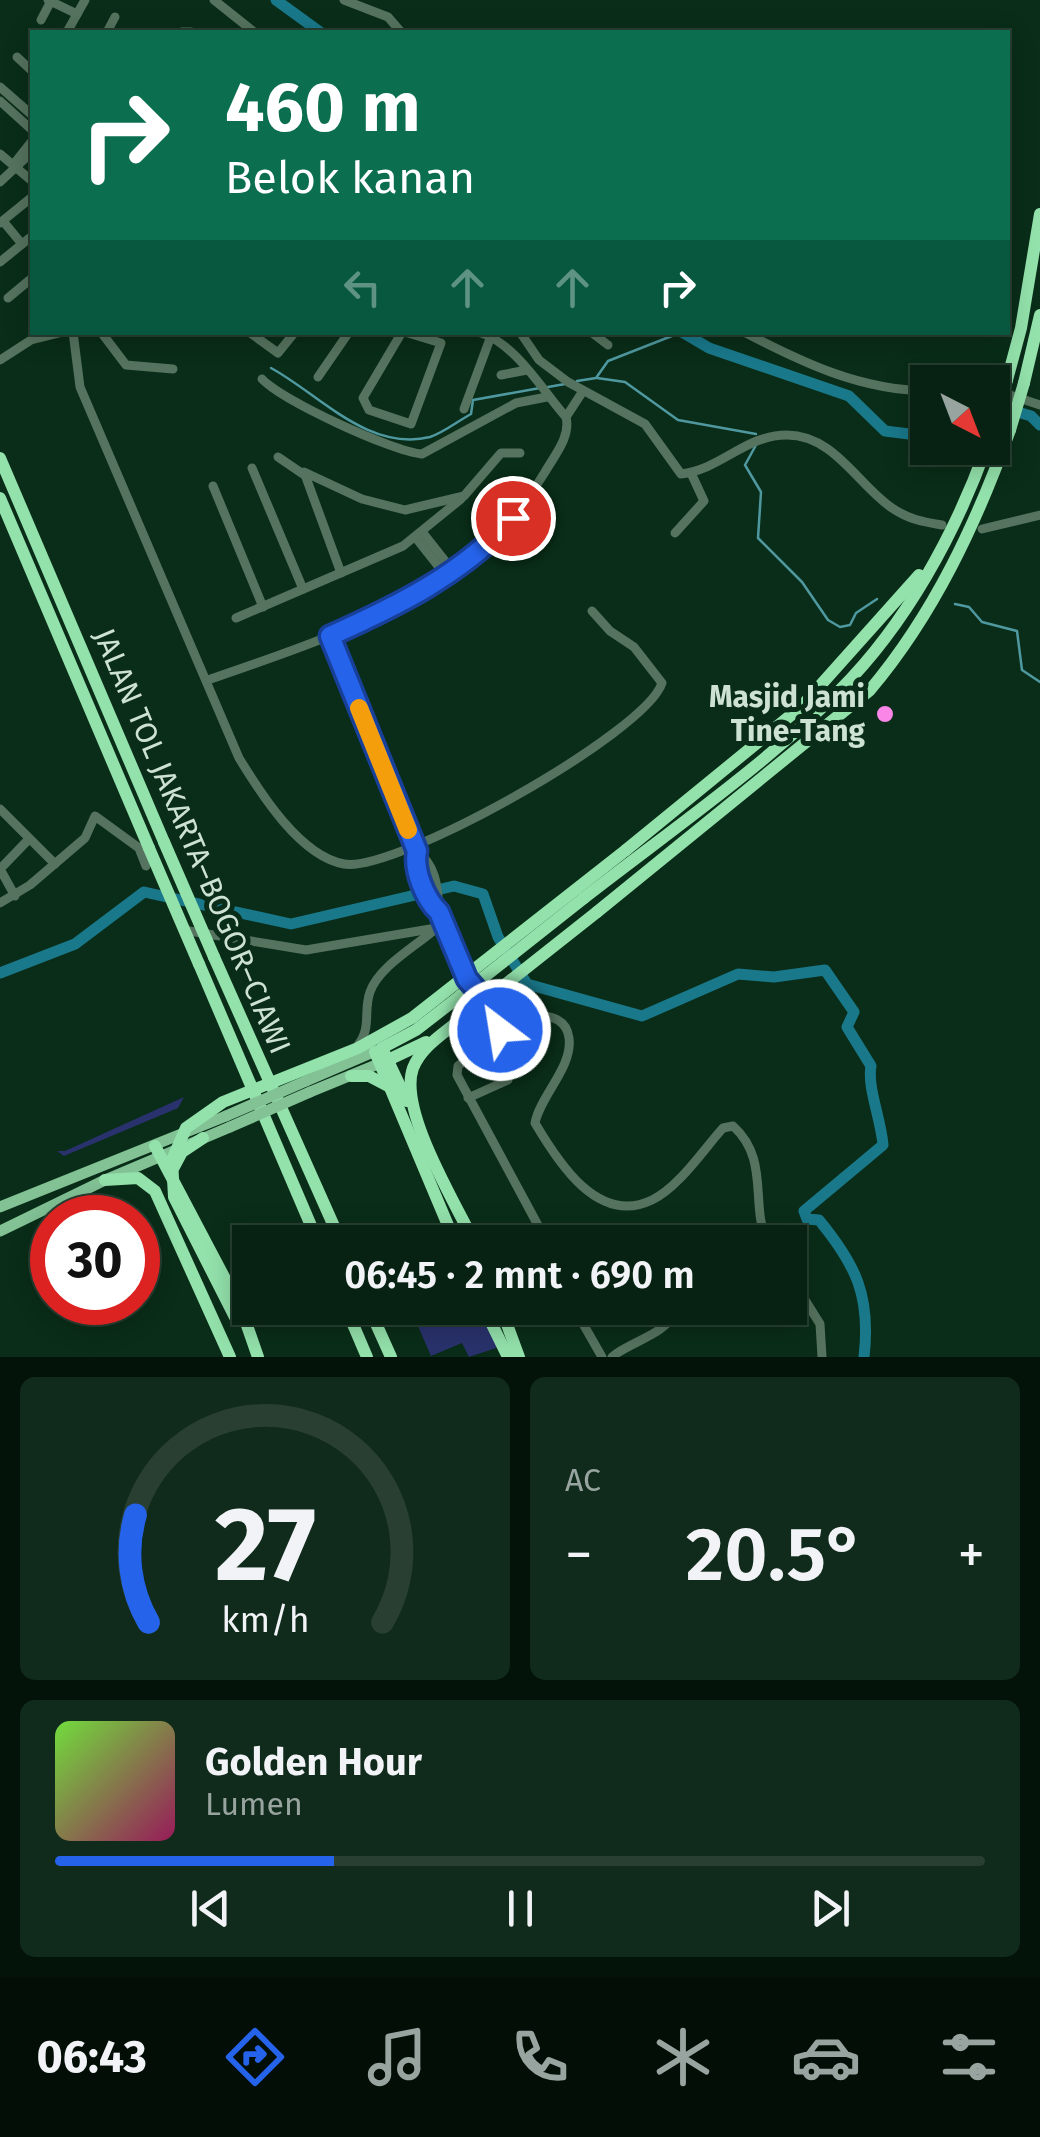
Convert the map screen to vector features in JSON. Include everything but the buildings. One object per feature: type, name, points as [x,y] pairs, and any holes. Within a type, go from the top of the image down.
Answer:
[{"type":"highway","points":[[1010,369],[1021,328],[1040,214]]},
{"type":"highway","points":[[426,1141],[410,1092],[412,1071],[422,1053],[870,690],[902,651],[945,580],[1010,430],[1040,316]]},
{"type":"highway","name":"JALAN TOL JAKARTA–BOGOR–CIAWI","points":[[0,458],[332,1225]]},
{"type":"highway","points":[[381,1056],[716,795],[842,688],[910,601],[934,560],[978,465]]},
{"type":"highway","name":"JALAN TOL JAKARTA–BOGOR–CIAWI","points":[[0,498],[311,1225]]},
{"type":"highway","points":[[250,1357],[238,1321],[174,1197],[172,1160],[186,1128],[224,1102],[358,1048],[412,1018],[802,707],[934,560]]},
{"type":"highway","points":[[381,1056],[456,1023]]},
{"type":"highway","points":[[381,1056],[388,1086],[449,1225]]},
{"type":"highway","points":[[381,1056],[466,1225]]},
{"type":"highway","points":[[351,1076],[369,1076],[388,1086]]},
{"type":"highway","points":[[175,1188],[178,1158],[203,1138]]},
{"type":"highway","points":[[157,1151],[242,1311],[258,1357]]},
{"type":"highway","points":[[105,1180],[138,1178],[154,1191],[230,1357]]},
{"type":"highway","points":[[353,1325],[367,1357]]},
{"type":"highway","points":[[378,1325],[392,1357]]},
{"type":"highway","points":[[492,1325],[508,1357]]},
{"type":"highway","points":[[507,1325],[519,1357]]},
{"type":"main road","points":[[0,1207],[157,1151],[308,1087],[359,1058],[381,1056]]},
{"type":"main road","points":[[308,1087],[351,1076],[381,1056]]},
{"type":"main road","points":[[0,1231],[157,1151],[203,1138],[228,1121]]},
{"type":"street","points":[[68,30],[85,0]]},
{"type":"street","points":[[214,0],[252,30]]},
{"type":"street","points":[[344,0],[388,17],[399,30]]},
{"type":"street","points":[[41,20],[49,1],[77,14]]},
{"type":"street","points":[[108,30],[116,17]]},
{"type":"street","points":[[17,57],[30,69]]},
{"type":"street","points":[[0,87],[30,113]]},
{"type":"street","points":[[0,101],[30,128]]},
{"type":"street","points":[[16,167],[30,145]]},
{"type":"street","points":[[0,154],[30,179]]},
{"type":"street","points":[[0,182],[30,154]]},
{"type":"street","points":[[22,244],[2,222],[30,199]]},
{"type":"street","points":[[0,262],[30,238]]},
{"type":"street","points":[[8,298],[30,280]]},
{"type":"street","points":[[0,360],[30,340],[51,335]]},
{"type":"street","points":[[73,335],[80,387],[247,770],[306,843],[325,857],[361,864],[415,847],[550,778],[659,693],[662,684],[634,647],[610,632],[592,611]]},
{"type":"street","points":[[103,335],[126,366],[173,370]]},
{"type":"street","points":[[253,335],[278,354],[293,335]]},
{"type":"street","points":[[318,377],[347,335]]},
{"type":"street","points":[[402,335],[363,398],[369,410],[411,424],[440,343],[414,335]]},
{"type":"street","points":[[488,335],[527,370],[566,417]]},
{"type":"street","points":[[522,335],[539,360],[568,382],[645,424],[678,472],[691,473],[715,466],[755,438],[803,438],[846,460],[892,508],[909,518],[942,525]]},
{"type":"street","points":[[595,335],[608,345]]},
{"type":"street","points":[[750,335],[830,374],[910,390]]},
{"type":"street","points":[[464,409],[491,336]]},
{"type":"street","points":[[501,375],[527,370]]},
{"type":"street","points":[[262,379],[273,390],[342,423],[422,454],[516,403],[546,394]]},
{"type":"street","points":[[208,680],[330,636],[400,605],[450,574],[499,534],[526,503],[564,440],[566,417],[581,390]]},
{"type":"street","points":[[1010,395],[1040,406]]},
{"type":"street","points":[[236,618],[420,535],[464,496],[501,454],[520,453]]},
{"type":"street","points":[[278,457],[303,474],[341,573]]},
{"type":"street","points":[[252,468],[303,589]]},
{"type":"street","points":[[303,474],[307,471],[389,509],[431,507],[464,496]]},
{"type":"street","points":[[674,533],[704,500],[691,473]]},
{"type":"street","points":[[213,486],[263,606]]},
{"type":"street","points":[[982,529],[1040,516]]},
{"type":"street","points":[[420,535],[450,574]]},
{"type":"street","points":[[330,636],[415,847],[417,869],[439,912]]},
{"type":"street","points":[[0,809],[55,864]]},
{"type":"street","points":[[0,903],[15,896],[85,838],[95,816],[139,848],[146,866]]},
{"type":"street","points":[[15,896],[0,869],[29,839]]},
{"type":"street","points":[[415,847],[427,861],[441,896],[438,928],[467,979],[497,1013],[510,1018],[538,1014],[554,1018],[566,1029],[569,1045],[535,1123],[580,1186],[614,1203],[655,1199],[724,1128],[733,1126],[756,1162],[760,1225]]},
{"type":"street","points":[[180,931],[186,928],[306,950],[438,928]]},
{"type":"street","points":[[359,1058],[357,1047],[369,1025],[369,993],[383,972],[438,928]]},
{"type":"street","points":[[497,1013],[500,1031],[458,1066],[457,1075],[538,1225]]},
{"type":"street","points":[[468,1098],[508,1080]]},
{"type":"street","points":[[807,1303],[820,1324],[822,1357]]},
{"type":"street","points":[[584,1325],[602,1357]]},
{"type":"street","points":[[612,1357],[630,1341],[642,1341],[664,1325]]},
{"type":"shaded area","points":[[184,1097],[178,1108],[64,1156],[57,1151],[65,1151]]},
{"type":"shaded area","points":[[417,1325],[492,1325],[502,1346],[469,1357],[462,1343],[431,1356]]},
{"type":"waterway","points":[[276,0],[317,30]]},
{"type":"waterway","points":[[577,381],[596,378],[608,361],[674,335]]},
{"type":"waterway","points":[[687,335],[709,348],[849,396],[885,431],[910,433]]},
{"type":"waterway","points":[[271,368],[365,429],[407,439],[430,437],[445,430],[471,414],[473,400],[540,388]]},
{"type":"waterway","points":[[597,378],[625,382],[678,420],[756,434]]},
{"type":"waterway","points":[[548,387],[565,384]]},
{"type":"waterway","points":[[1010,410],[1031,416],[1040,425]]},
{"type":"waterway","points":[[756,445],[745,465],[761,492],[758,538],[802,582],[828,620],[840,627],[850,625],[856,613],[877,599]]},
{"type":"waterway","points":[[955,604],[969,607],[982,622],[1017,631],[1022,670],[1040,682]]},
{"type":"waterway","points":[[0,973],[75,944],[144,892],[291,924],[454,886],[483,894],[498,937],[527,984],[642,1016],[738,974],[774,977],[825,970],[854,1012],[847,1027],[871,1066],[883,1145],[804,1211],[807,1219],[819,1220],[832,1236],[858,1282],[865,1316],[864,1357]]},
{"type":"slow traffic","points":[[359,708],[408,830]]},
{"type":"place","name":"Masjid Jami Tine-Tang","points":[[885,714]]},
{"type":"route","points":[[500,1030],[497,1013],[467,979],[442,927],[439,912],[430,903],[415,862],[417,851],[330,636],[400,605],[446,576],[513,518]]}]
